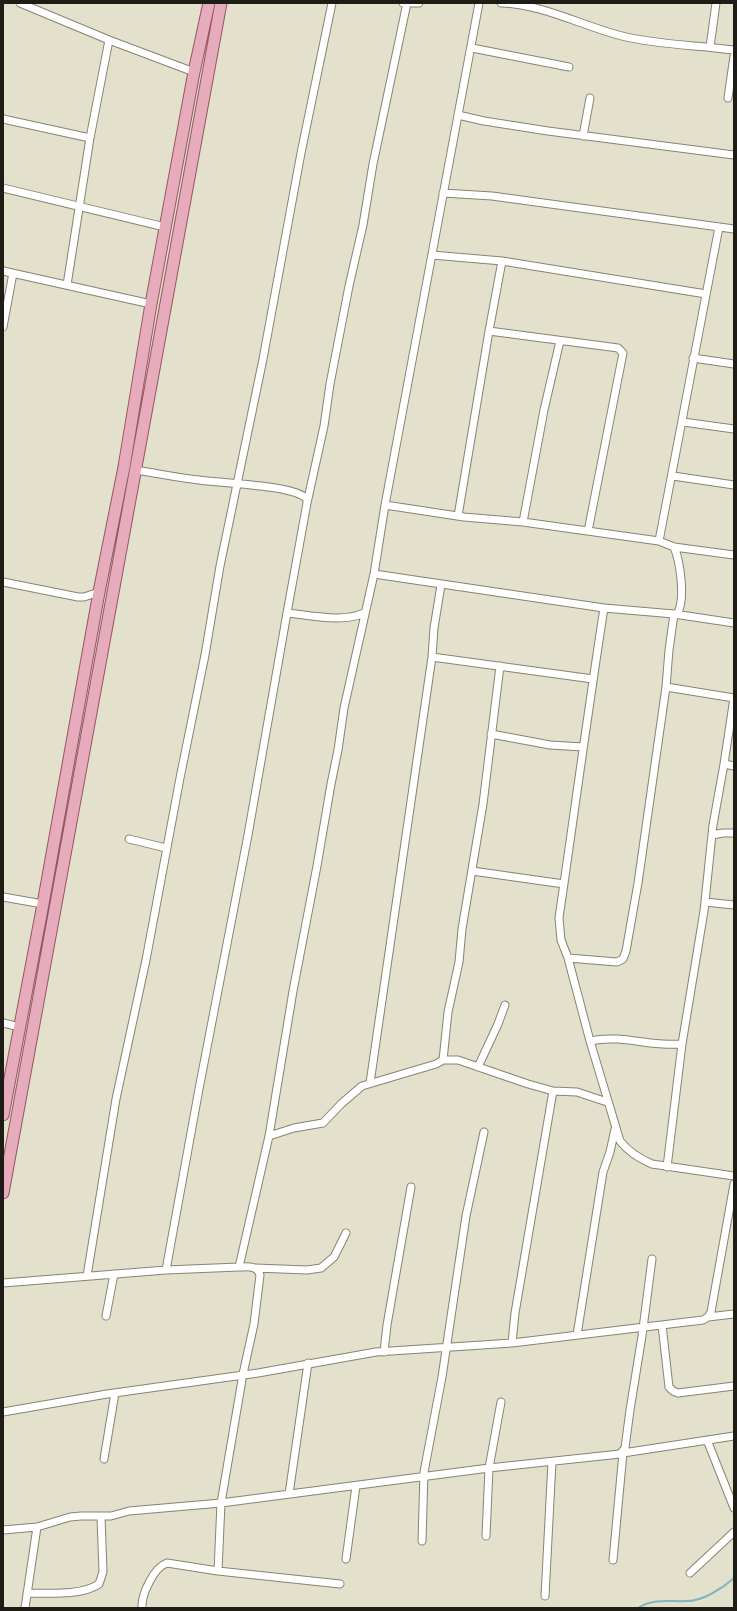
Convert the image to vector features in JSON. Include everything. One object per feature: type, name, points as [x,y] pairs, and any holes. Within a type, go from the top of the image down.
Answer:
[{"type":"main road","points":[[3,1115],[43,904],[99,592],[124,467],[165,226],[194,72],[209,3]]},
{"type":"main road","points":[[3,1192],[221,3]]},
{"type":"main road","points":[[202,39],[214,41]]},
{"type":"main road","points":[[83,683],[96,686]]},
{"type":"street","points":[[20,3],[109,40],[194,72]]},
{"type":"street","points":[[87,1276],[116,1099],[146,960],[166,848],[205,656],[220,566],[263,359],[301,153],[332,3]]},
{"type":"street","points":[[403,3],[419,3]]},
{"type":"street","points":[[166,1270],[248,835],[307,498],[324,426],[330,384],[349,286],[363,225],[373,164],[406,3]]},
{"type":"street","points":[[239,1267],[269,1136],[293,991],[338,750],[344,708],[364,613],[374,574],[385,505],[443,193],[472,48],[479,3]]},
{"type":"street","points":[[501,3],[510,3],[553,13],[622,36],[734,50]]},
{"type":"street","points":[[710,47],[716,3]]},
{"type":"street","points":[[67,285],[90,138],[109,40]]},
{"type":"street","points":[[472,48],[569,67]]},
{"type":"street","points":[[728,98],[734,56]]},
{"type":"street","points":[[583,136],[590,98]]},
{"type":"street","points":[[458,115],[484,121],[583,136],[734,155]]},
{"type":"street","points":[[3,119],[90,138]]},
{"type":"street","points":[[3,188],[165,226]]},
{"type":"street","points":[[443,193],[492,196],[734,229]]},
{"type":"street","points":[[659,540],[673,476],[676,446],[683,422],[693,358],[719,227]]},
{"type":"street","points":[[432,255],[502,261],[706,294]]},
{"type":"street","points":[[458,516],[502,261]]},
{"type":"street","points":[[3,270],[151,304]]},
{"type":"street","points":[[3,327],[14,273]]},
{"type":"street","points":[[489,331],[618,348],[623,353],[588,531]]},
{"type":"street","points":[[524,522],[544,410],[560,341]]},
{"type":"street","points":[[693,358],[734,364]]},
{"type":"street","points":[[683,422],[734,429]]},
{"type":"street","points":[[135,470],[197,480],[272,488],[300,494],[307,498]]},
{"type":"street","points":[[673,476],[734,485]]},
{"type":"street","points":[[385,505],[458,516],[524,522],[659,540],[674,546],[734,555]]},
{"type":"street","points":[[674,546],[677,554],[682,588],[679,611],[677,614],[674,614]]},
{"type":"street","points":[[374,574],[604,608],[674,614],[734,623]]},
{"type":"street","points":[[3,582],[78,597],[84,597],[99,592]]},
{"type":"street","points":[[370,1083],[432,657],[434,628],[441,585]]},
{"type":"street","points":[[604,608],[559,918],[561,940],[568,958],[607,1102],[620,1141],[626,1148],[644,1161],[652,1164],[734,1176]]},
{"type":"street","points":[[286,613],[345,618],[356,617],[364,613]]},
{"type":"street","points":[[568,958],[617,962],[623,959],[626,952],[638,882],[666,687],[674,614]]},
{"type":"street","points":[[432,657],[593,679]]},
{"type":"street","points":[[443,1060],[448,1012],[459,962],[462,929],[483,804],[500,666]]},
{"type":"street","points":[[666,687],[734,698],[712,835],[705,902],[682,1044],[667,1167]]},
{"type":"street","points":[[491,734],[550,745],[583,747]]},
{"type":"street","points":[[724,764],[734,766]]},
{"type":"street","points":[[712,835],[723,833],[734,834]]},
{"type":"street","points":[[129,839],[166,848]]},
{"type":"street","points":[[472,871],[564,884]]},
{"type":"street","points":[[3,897],[43,904]]},
{"type":"street","points":[[705,902],[734,905]]},
{"type":"street","points":[[478,1067],[505,1005]]},
{"type":"street","points":[[3,1024],[20,1027]]},
{"type":"street","points":[[590,1041],[602,1038],[613,1038],[671,1045],[682,1044]]},
{"type":"street","points":[[269,1136],[294,1128],[323,1123],[351,1094],[362,1086],[436,1064],[443,1060],[458,1060],[505,1077],[553,1091],[571,1091],[607,1102]]},
{"type":"street","points":[[512,1343],[515,1313],[553,1091]]},
{"type":"street","points":[[577,1335],[603,1172],[610,1152],[615,1129]]},
{"type":"street","points":[[422,1541],[424,1478],[447,1347],[466,1216],[484,1132]]},
{"type":"street","points":[[708,1317],[711,1312],[734,1184]]},
{"type":"street","points":[[384,1352],[387,1325],[410,1187]]},
{"type":"street","points":[[3,1283],[166,1270],[239,1267],[307,1270],[321,1268],[334,1257],[346,1233]]},
{"type":"street","points":[[613,1560],[623,1453],[625,1448],[652,1259]]},
{"type":"street","points":[[218,1571],[221,1502],[258,1298],[260,1275],[259,1271],[255,1268]]},
{"type":"street","points":[[106,1316],[114,1274]]},
{"type":"street","points":[[3,1412],[115,1393],[384,1352],[512,1343],[703,1320],[708,1317],[734,1314]]},
{"type":"street","points":[[662,1325],[669,1387],[673,1391],[678,1393],[734,1386]]},
{"type":"street","points":[[289,1494],[308,1363]]},
{"type":"street","points":[[104,1459],[115,1393]]},
{"type":"street","points":[[486,1536],[489,1468],[501,1402]]},
{"type":"street","points":[[3,1530],[37,1527],[70,1517],[111,1516],[129,1511],[221,1502],[424,1478],[489,1468],[623,1453],[734,1436]]},
{"type":"street","points":[[707,1440],[734,1508]]},
{"type":"street","points":[[546,1596],[552,1462]]},
{"type":"street","points":[[346,1559],[356,1486]]},
{"type":"street","points":[[27,1593],[81,1591],[93,1588],[100,1584],[103,1572],[101,1517]]},
{"type":"street","points":[[25,1608],[37,1527]]},
{"type":"street","points":[[690,1573],[734,1532]]},
{"type":"street","points":[[142,1608],[143,1597],[147,1586],[164,1564],[167,1563],[218,1571],[340,1584]]},
{"type":"waterway","points":[[638,1608],[655,1602],[700,1599],[719,1590],[734,1578]]}]
